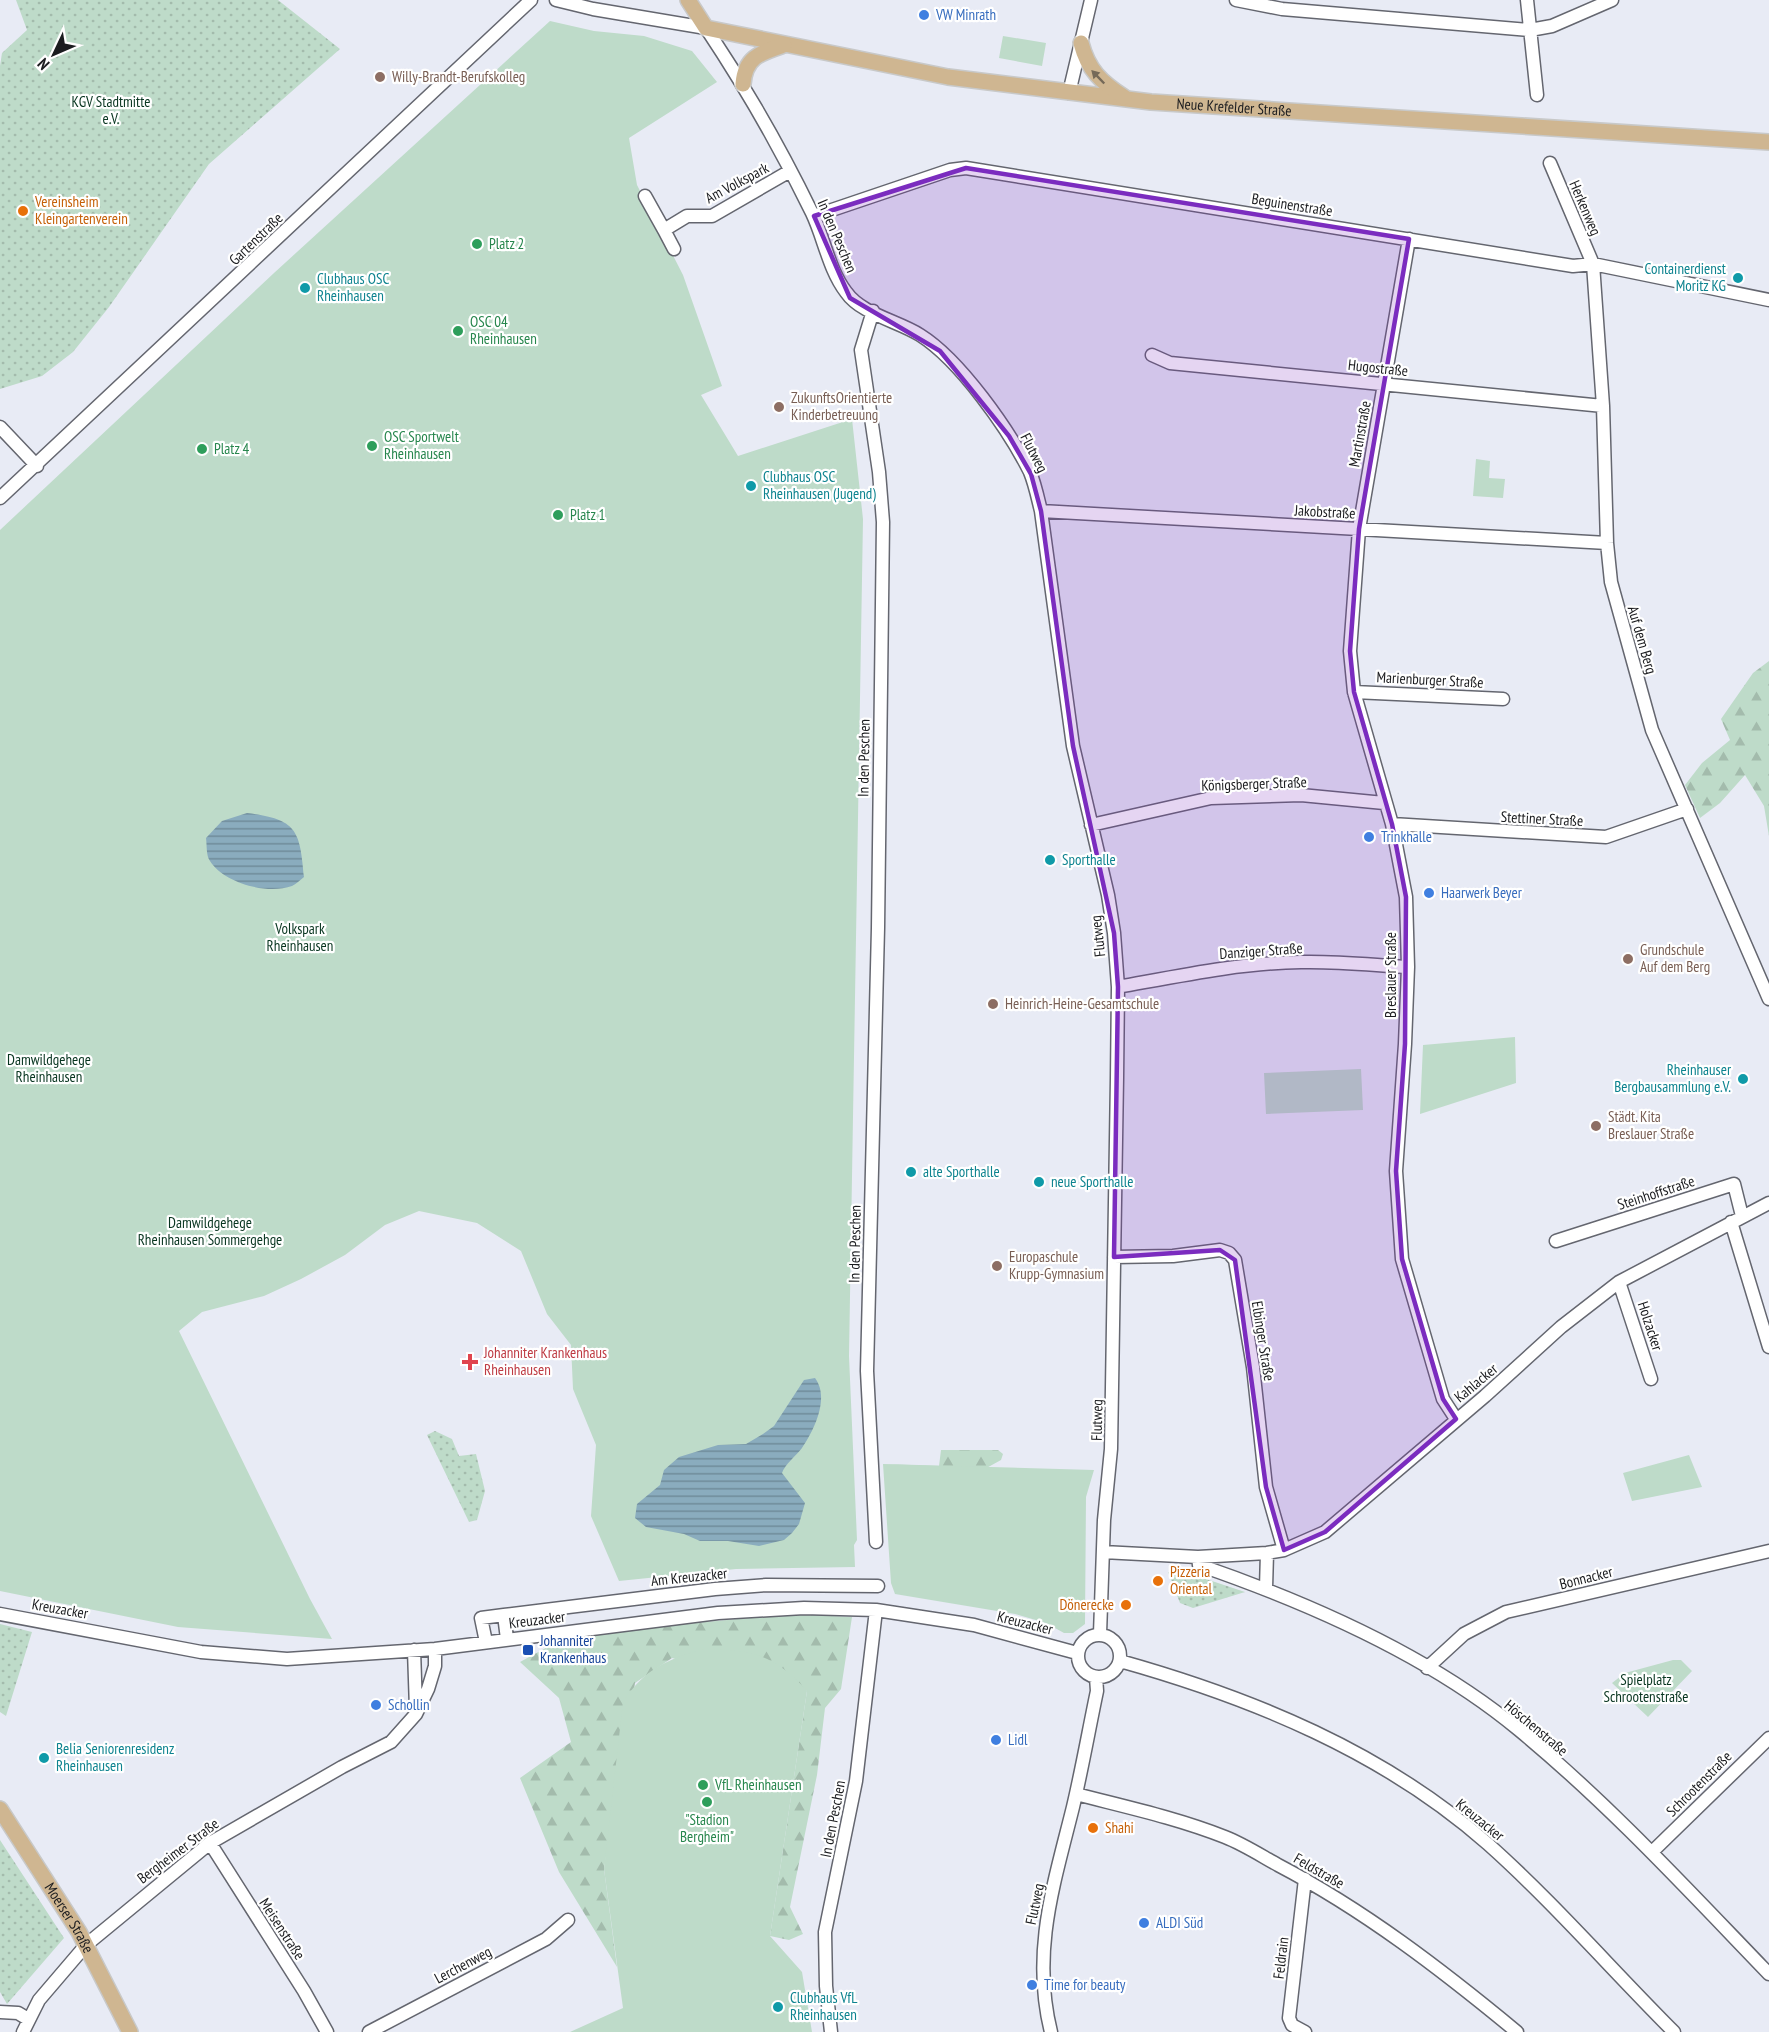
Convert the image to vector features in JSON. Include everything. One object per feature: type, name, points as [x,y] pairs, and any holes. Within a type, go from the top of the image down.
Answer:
[{"type":"main road","points":[[688,0],[706,28]]},
{"type":"main road","name":"Neue Krefelder Straße","points":[[706,28],[948,77],[1130,100],[1769,142]]},
{"type":"main road","points":[[1081,43],[1092,72],[1102,83],[1130,100]]},
{"type":"main road","points":[[743,84],[745,68],[752,58],[784,45]]},
{"type":"main road","name":"Moerser Straße","points":[[0,1809],[86,1945],[130,2032]]},
{"type":"street","name":"Gartenstraße","points":[[0,498],[37,466],[531,0]]},
{"type":"street","points":[[556,0],[706,28]]},
{"type":"street","points":[[1069,93],[1091,0]]},
{"type":"street","points":[[1236,0],[1282,9],[1530,30],[1552,26],[1612,0]]},
{"type":"street","points":[[1527,0],[1537,95]]},
{"type":"street","name":"In den Peschen","points":[[706,28],[743,84],[814,216],[845,291],[857,302],[873,311],[861,350],[879,472],[883,522],[878,921],[867,1371],[876,1542]]},
{"type":"street","name":"Herkenweg","points":[[1550,163],[1593,264]]},
{"type":"street","name":"Beguinenstraße","points":[[814,216],[950,170],[966,168],[1573,266],[1593,264],[1769,300]]},
{"type":"street","name":"Am Volkspark","points":[[663,230],[687,216],[712,216],[790,171]]},
{"type":"street","points":[[645,196],[674,249]]},
{"type":"street","name":"Martinstraße","points":[[1359,529],[1409,238]]},
{"type":"street","name":"Auf dem Berg","points":[[1593,264],[1603,406],[1607,543],[1611,582],[1652,730],[1769,999]]},
{"type":"street","name":"Flutweg","points":[[873,311],[928,340],[951,361],[1009,436],[1031,474],[1041,511],[1073,746],[1108,895],[1118,987],[1111,1449],[1103,1552],[1100,1634]]},
{"type":"street","name":"Hugostraße","points":[[1152,355],[1170,363],[1603,406]]},
{"type":"street","points":[[0,427],[37,466]]},
{"type":"street","name":"Jakobstraße","points":[[1041,511],[1607,543]]},
{"type":"street","name":"Breslauer Straße","points":[[1359,529],[1350,651],[1354,692],[1384,803],[1392,824],[1406,897],[1408,967],[1396,1171],[1402,1259],[1443,1398],[1456,1419]]},
{"type":"street","name":"Marienburger Straße","points":[[1354,692],[1503,699]]},
{"type":"street","name":"Königsberger Straße","points":[[1091,825],[1211,798],[1301,795],[1384,803]]},
{"type":"street","name":"Stettiner Straße","points":[[1392,824],[1606,837],[1638,828],[1687,808]]},
{"type":"street","name":"Danziger Straße","points":[[1118,987],[1203,970],[1269,964],[1303,962],[1408,967]]},
{"type":"street","name":"Steinhoffstraße","points":[[1556,1241],[1734,1184],[1737,1219]]},
{"type":"street","name":"Kahlacker","points":[[1103,1552],[1198,1557],[1268,1553],[1284,1550],[1325,1532],[1561,1327],[1619,1282],[1769,1203]]},
{"type":"street","points":[[1737,1219],[1768,1347]]},
{"type":"street","name":"Elbinger Straße","points":[[1114,1257],[1173,1256],[1220,1250],[1229,1253],[1235,1260],[1253,1367],[1266,1487],[1284,1550]]},
{"type":"street","name":"Holzacker","points":[[1619,1282],[1651,1379]]},
{"type":"street","name":"Bonnacker","points":[[1427,1668],[1464,1634],[1506,1612],[1769,1551]]},
{"type":"street","points":[[1198,1557],[1198,1565],[1266,1588],[1268,1553]]},
{"type":"street","name":"Am Kreuzacker","points":[[486,1641],[481,1618],[716,1589],[766,1585],[878,1586]]},
{"type":"street","name":"Höschenstraße","points":[[1266,1588],[1358,1630],[1427,1668],[1518,1730],[1652,1852],[1769,1974]]},
{"type":"street","name":"Kreuzacker","points":[[0,1614],[201,1652],[287,1659],[435,1648],[755,1610],[804,1608],[876,1610],[974,1625],[1077,1653]]},
{"type":"street","name":"In den Peschen","points":[[831,2032],[826,1986],[825,1932],[856,1781],[876,1610]]},
{"type":"street","points":[[504,1615],[507,1639]]},
{"type":"street","points":[[1100,1634],[1114,1641],[1120,1654],[1120,1662],[1113,1672],[1096,1677],[1081,1669],[1077,1653],[1086,1638],[1100,1634]]},
{"type":"street","name":"Bergheimer Straße","points":[[22,2032],[53,1981],[86,1945],[210,1843],[313,1783],[391,1742],[416,1714],[428,1689],[435,1666],[435,1648]]},
{"type":"street","points":[[414,1650],[416,1714]]},
{"type":"street","name":"Kreuzacker","points":[[1120,1662],[1258,1707],[1343,1746],[1391,1773],[1487,1844],[1674,2032]]},
{"type":"street","name":"Flutweg","points":[[1051,2032],[1042,1965],[1044,1931],[1076,1794],[1097,1691],[1096,1677]]},
{"type":"street","name":"Schrootenstraße","points":[[1652,1852],[1769,1738]]},
{"type":"street","name":"Feldstraße","points":[[1076,1794],[1182,1821],[1227,1838],[1305,1879],[1367,1918],[1450,1978],[1517,2032]]},
{"type":"street","name":"Meisenstraße","points":[[210,1843],[304,1991],[327,2032]]},
{"type":"street","name":"Feldrain","points":[[1305,1879],[1289,2018],[1292,2025],[1305,2032]]},
{"type":"street","name":"Lerchenweg","points":[[369,2032],[546,1939],[568,1920]]},
{"type":"street","points":[[1,2010],[18,2013],[28,2019]]},
{"type":"highlighted area","points":[[966,168],[1409,239],[1359,529],[1350,651],[1354,692],[1392,824],[1406,897],[1405,1044],[1396,1171],[1402,1259],[1443,1399],[1456,1419],[1325,1532],[1284,1550],[1266,1487],[1235,1260],[1220,1250],[1114,1257],[1118,987],[1114,933],[1073,746],[1041,511],[1031,474],[1009,436],[940,351],[850,298],[814,216]]},
{"type":"green space","name":"KGV Stadtmitte e.V.","points":[[16,0],[278,0],[340,49],[209,164],[109,307],[73,352],[42,376],[0,389],[0,66],[2,53],[27,30]]},
{"type":"green space","name":"Volkspark Rheinhausen","points":[[550,21],[594,31],[644,36],[692,51],[717,82],[629,138],[637,185],[683,275],[722,386],[701,395],[738,456],[852,419],[863,519],[849,1356],[857,1540],[854,1545],[855,1567],[736,1569],[619,1581],[591,1516],[596,1445],[573,1389],[571,1345],[547,1314],[521,1251],[477,1223],[419,1211],[385,1225],[345,1255],[301,1279],[264,1296],[202,1312],[179,1331],[310,1599],[332,1639],[178,1627],[0,1591],[0,530],[274,273]]},
{"type":"green space","points":[[1003,36],[1046,43],[1042,66],[999,58]]},
{"type":"green space","points":[[1476,459],[1490,461],[1489,478],[1505,479],[1503,498],[1473,496]]},
{"type":"green space","points":[[1769,661],[1769,836],[1764,806],[1745,775],[1720,803],[1700,818],[1685,785],[1702,763],[1730,740],[1721,719],[1753,673]]},
{"type":"green space","points":[[1515,1037],[1516,1083],[1420,1114],[1423,1045]]},
{"type":"green space","points":[[1361,1069],[1363,1110],[1266,1114],[1264,1073]]},
{"type":"green space","points":[[435,1431],[452,1439],[459,1456],[476,1454],[485,1491],[477,1520],[469,1522],[427,1435]]},
{"type":"green space","points":[[941,1450],[998,1450],[1003,1454],[1001,1460],[981,1471],[883,1464],[939,1466]]},
{"type":"green space","points":[[1689,1455],[1702,1487],[1632,1501],[1623,1473]]},
{"type":"green space","points":[[883,1464],[1094,1470],[1086,1497],[1085,1624],[1073,1633],[1064,1633],[1046,1623],[1015,1614],[895,1594],[891,1583]]},
{"type":"green space","points":[[1168,1572],[1200,1577],[1245,1592],[1193,1608],[1180,1603]]},
{"type":"green space","points":[[791,1614],[852,1617],[841,1689],[825,1708],[817,1775],[790,1907],[803,1934],[789,1940],[770,1936],[807,1691],[672,1658],[635,1683],[604,1869],[617,1967],[559,1872],[520,1778],[571,1742],[559,1698],[520,1662],[564,1638]]},
{"type":"green space","points":[[0,1624],[32,1632],[6,1716],[0,1712]]},
{"type":"green space","name":"VfL Rheinhausen","points":[[704,1649],[735,1650],[761,1656],[784,1669],[807,1691],[770,1936],[802,1972],[812,2032],[570,2032],[623,2008],[604,1869],[623,1702],[648,1673],[668,1661]]},
{"type":"green space","name":"Spielplatz Schrootenstraße","points":[[1673,1660],[1681,1660],[1692,1671],[1648,1717],[1612,1683],[1625,1673]]},
{"type":"green space","points":[[0,1840],[64,1938],[7,2004],[0,1992]]},
{"type":"water","points":[[247,813],[276,819],[286,823],[293,830],[300,848],[304,877],[293,885],[282,888],[259,888],[236,881],[217,869],[209,859],[206,838],[222,821]]},
{"type":"water","points":[[815,1378],[821,1395],[819,1414],[802,1448],[782,1473],[805,1503],[799,1524],[784,1540],[759,1546],[728,1541],[700,1541],[684,1534],[646,1527],[635,1518],[637,1504],[660,1485],[664,1470],[679,1457],[718,1445],[746,1444],[774,1426],[804,1380]]},
{"type":"place","name":"VW Minrath","points":[[924,15]]},
{"type":"place","name":"Willy-Brandt-Berufskolleg","points":[[380,77]]},
{"type":"place","name":"Vereinsheim Kleingartenverein","points":[[23,211]]},
{"type":"place","name":"Platz 2","points":[[477,244]]},
{"type":"place","name":"Containerdienst Moritz KG","points":[[1738,278]]},
{"type":"place","name":"Clubhaus OSC Rheinhausen","points":[[305,288]]},
{"type":"place","name":"OSC 04 Rheinhausen","points":[[458,331]]},
{"type":"place","name":"ZukunftsOrientierte Kinderbetreuung","points":[[779,407]]},
{"type":"place","name":"OSC Sportwelt Rheinhausen","points":[[372,446]]},
{"type":"place","name":"Platz 4","points":[[202,449]]},
{"type":"place","name":"Clubhaus OSC Rheinhausen (Jugend)","points":[[751,486]]},
{"type":"place","name":"Platz 1","points":[[558,515]]},
{"type":"place","name":"Trinkhalle","points":[[1369,837]]},
{"type":"place","name":"Sporthalle","points":[[1050,860]]},
{"type":"place","name":"Haarwerk Beyer","points":[[1429,893]]},
{"type":"place","name":"Grundschule Auf dem Berg","points":[[1628,959]]},
{"type":"place","name":"Heinrich-Heine-Gesamtschule","points":[[993,1004]]},
{"type":"place","name":"Rheinhauser Bergbausammlung e.V.","points":[[1743,1079]]},
{"type":"place","name":"Städt. Kita Breslauer Straße","points":[[1596,1126]]},
{"type":"place","name":"alte Sporthalle","points":[[911,1172]]},
{"type":"place","name":"neue Sporthalle","points":[[1039,1182]]},
{"type":"place","name":"Europaschule Krupp-Gymnasium","points":[[997,1266]]},
{"type":"place","name":"Johanniter Krankenhaus Rheinhausen","points":[[470,1362]]},
{"type":"place","name":"Pizzeria Oriental","points":[[1158,1581]]},
{"type":"place","name":"Dönerecke","points":[[1126,1605]]},
{"type":"place","name":"Johanniter Krankenhaus","points":[[528,1650]]},
{"type":"place","name":"Schollin","points":[[376,1705]]},
{"type":"place","name":"Lidl","points":[[996,1740]]},
{"type":"place","name":"Belia Seniorenresidenz Rheinhausen","points":[[44,1758]]},
{"type":"place","name":"VfL Rheinhausen","points":[[703,1785]]},
{"type":"place","name":"\"Stadion Bergheim\"","points":[[707,1802]]},
{"type":"place","name":"Shahi","points":[[1093,1828]]},
{"type":"place","name":"ALDI Süd","points":[[1144,1923]]},
{"type":"place","name":"Time for beauty","points":[[1032,1985]]},
{"type":"place","name":"Clubhaus VfL Rheinhausen","points":[[778,2007]]},
{"type":"park label","name":"Damwildgehege Rheinhausen","points":[[49,1068]]},
{"type":"park label","name":"Damwildgehege Rheinhausen Sommergehge","points":[[210,1232]]}]
